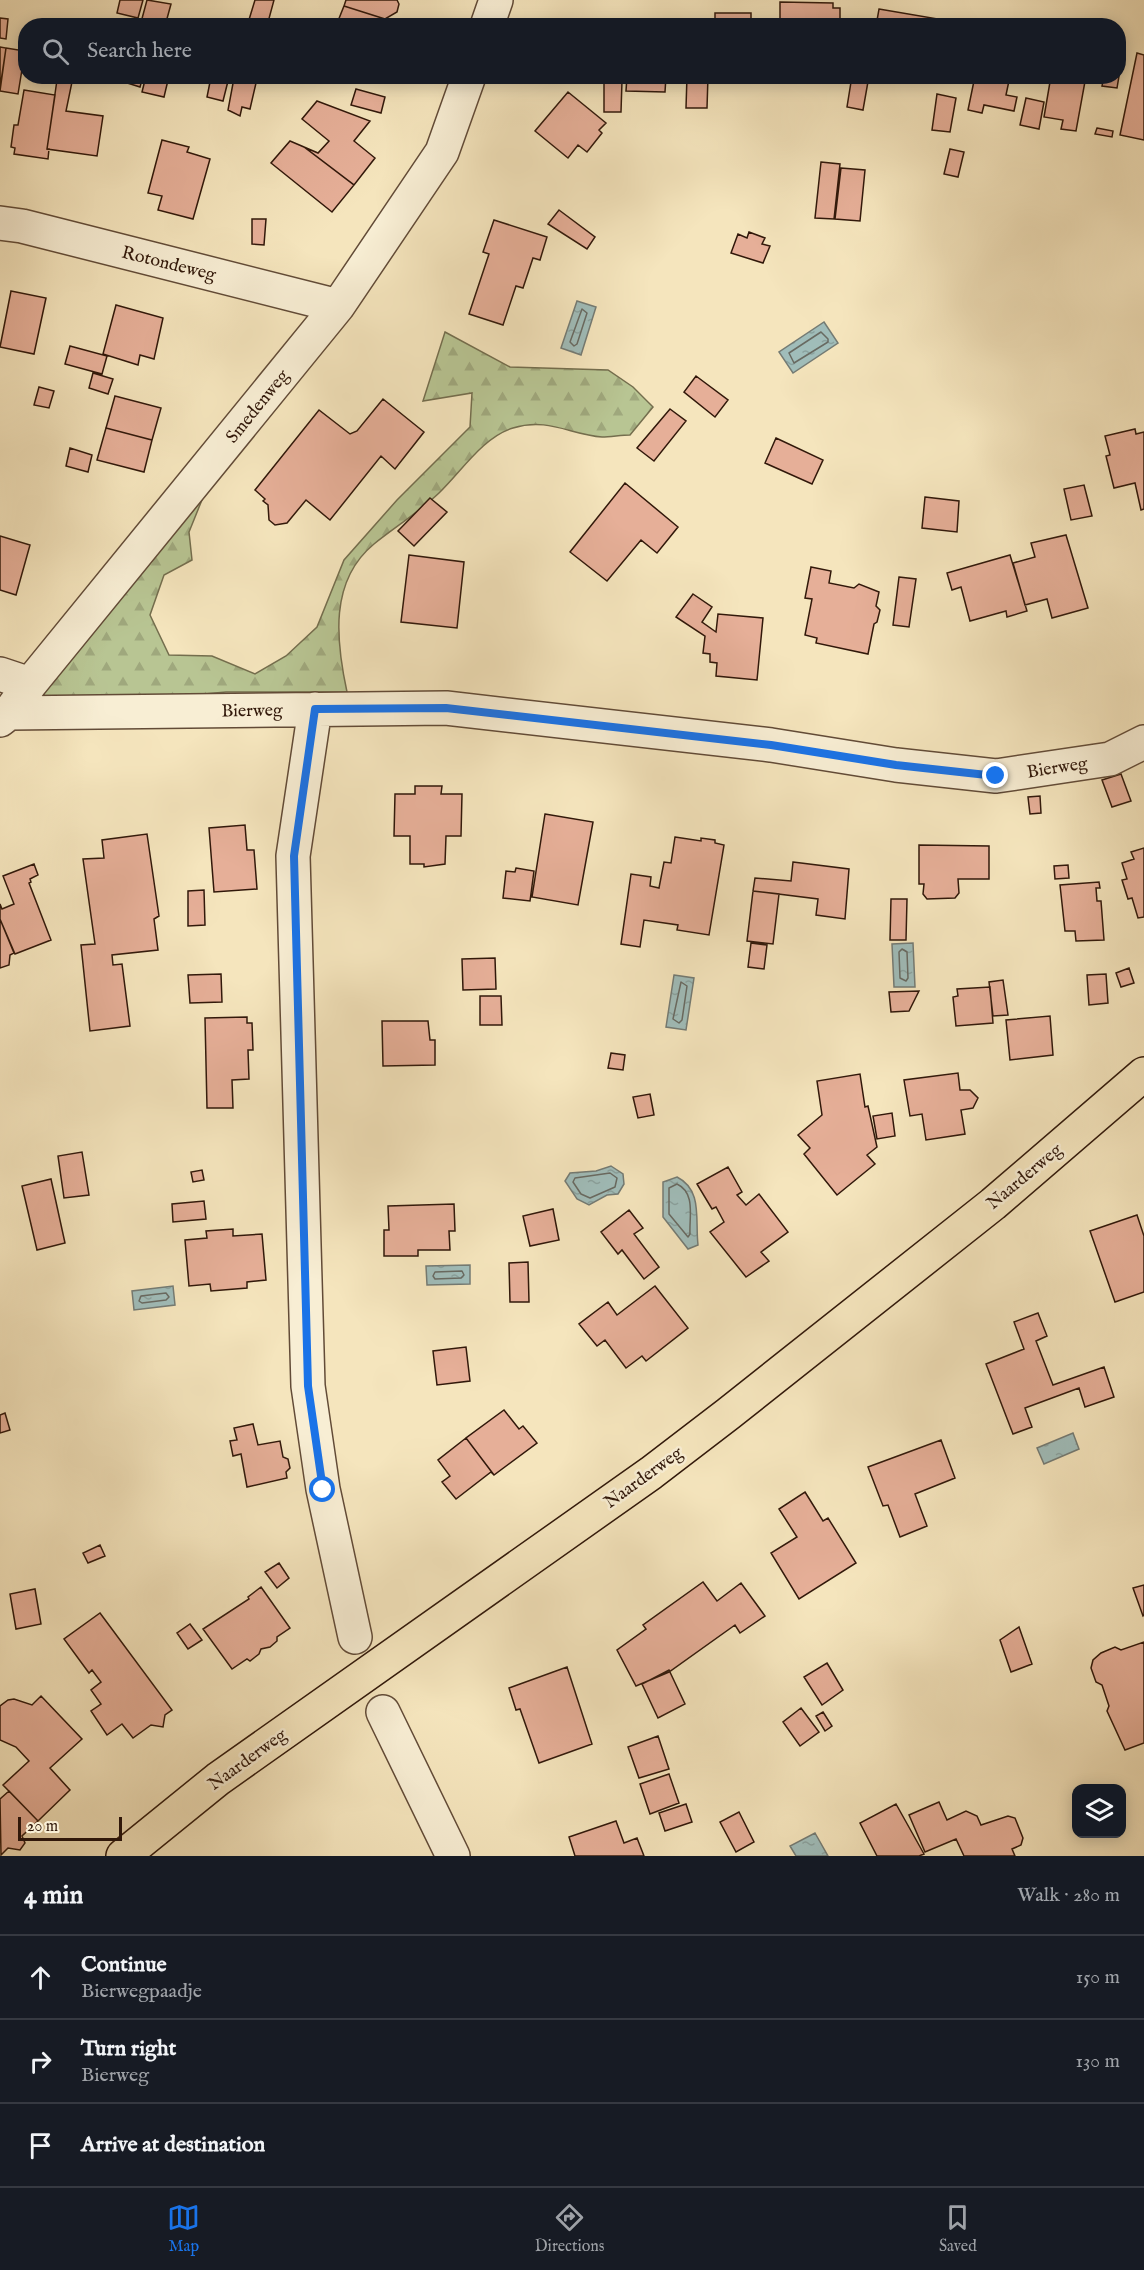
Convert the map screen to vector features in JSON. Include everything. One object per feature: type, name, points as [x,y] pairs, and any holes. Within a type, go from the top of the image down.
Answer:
[{"type":"main road","name":"Naarderweg","points":[[123,1856],[218,1779],[651,1473],[720,1421],[993,1204],[1144,1074]]},
{"type":"street","points":[[490,18],[496,0]]},
{"type":"street","name":"Smedenweg","points":[[5,716],[15,679],[338,306],[442,152],[466,84]]},
{"type":"street","name":"Rotondeweg","points":[[0,223],[22,226],[338,306]]},
{"type":"street","name":"Bierweg","points":[[5,716],[446,708],[771,745],[896,765],[996,776],[1110,759],[1144,742]]},
{"type":"street","points":[[315,709],[294,856],[308,1386],[323,1490],[355,1637]]},
{"type":"street","points":[[383,1712],[453,1856]]},
{"type":"green space","points":[[445,332],[510,367],[608,370],[633,387],[653,407],[630,435],[591,436],[537,424],[513,428],[502,433],[482,447],[431,500],[374,544],[359,559],[349,576],[343,594],[339,633],[347,692],[226,692],[72,706],[39,698],[210,480],[189,532],[192,560],[164,575],[150,615],[169,655],[212,656],[255,674],[286,656],[317,627],[344,560],[397,500],[470,427],[472,393],[423,401]]},
{"type":"water","points":[[577,301],[596,307],[581,355],[561,348]]},
{"type":"water","points":[[824,322],[838,343],[793,373],[779,352]]},
{"type":"water","points":[[913,943],[915,987],[894,987],[892,944]]},
{"type":"water","points":[[674,975],[694,978],[686,1030],[666,1027]]},
{"type":"water","points":[[611,1166],[623,1174],[624,1184],[618,1194],[607,1195],[589,1205],[577,1199],[565,1181],[570,1173],[596,1171]]},
{"type":"water","points":[[677,1177],[691,1190],[696,1206],[698,1245],[688,1249],[663,1217],[663,1182]]},
{"type":"water","points":[[470,1265],[470,1284],[427,1285],[426,1266]]},
{"type":"water","points":[[173,1286],[175,1305],[134,1310],[132,1291]]},
{"type":"water","points":[[1073,1433],[1079,1449],[1044,1464],[1037,1448]]},
{"type":"water","points":[[815,1833],[828,1856],[796,1856],[790,1846]]},
{"type":"building","points":[[120,0],[143,0],[138,18],[117,13]]},
{"type":"building","points":[[147,0],[171,4],[167,18],[142,18]]},
{"type":"building","points":[[255,0],[274,0],[269,18],[250,18]]},
{"type":"building","points":[[346,0],[397,0],[399,4],[397,12],[387,18],[344,6]]},
{"type":"building","points":[[780,2],[833,3],[833,8],[840,8],[840,18],[780,18]]},
{"type":"building","points":[[344,6],[382,18],[339,18]]},
{"type":"building","points":[[879,9],[932,18],[877,18]]},
{"type":"building","points":[[715,13],[751,13],[751,18],[715,18]]},
{"type":"building","points":[[0,18],[8,19],[6,39],[0,38]]},
{"type":"building","points":[[0,47],[6,48],[0,88]]},
{"type":"building","points":[[6,48],[18,50],[18,94],[0,91]]},
{"type":"building","points":[[1137,53],[1144,55],[1144,140],[1120,135]]},
{"type":"building","points":[[56,84],[72,84],[66,111],[103,116],[97,156],[47,149]]},
{"type":"building","points":[[144,84],[167,84],[164,97],[142,92]]},
{"type":"building","points":[[210,84],[227,84],[223,101],[207,97]]},
{"type":"building","points":[[233,84],[256,84],[250,109],[242,107],[240,116],[228,110]]},
{"type":"building","points":[[604,84],[622,84],[621,112],[604,112]]},
{"type":"building","points":[[626,84],[666,84],[665,92],[626,91]]},
{"type":"building","points":[[687,84],[708,84],[707,108],[686,108]]},
{"type":"building","points":[[851,84],[868,84],[863,110],[847,107]]},
{"type":"building","points":[[973,84],[1008,84],[1006,95],[1017,97],[1014,111],[984,105],[982,113],[968,110]]},
{"type":"building","points":[[1050,84],[1085,84],[1076,131],[1061,129],[1063,120],[1044,117]]},
{"type":"building","points":[[1102,84],[1118,84],[1117,88],[1102,86]]},
{"type":"building","points":[[356,89],[385,97],[381,113],[351,105]]},
{"type":"building","points":[[24,90],[55,95],[47,149],[49,149],[48,159],[14,154],[15,148],[11,147],[14,125],[18,125]]},
{"type":"building","points":[[568,92],[606,123],[599,130],[602,133],[587,152],[578,145],[568,158],[535,131]]},
{"type":"building","points":[[937,94],[956,98],[950,132],[932,130]]},
{"type":"building","points":[[1026,98],[1044,102],[1039,129],[1020,125]]},
{"type":"building","points":[[317,101],[370,121],[354,141],[375,158],[354,185],[304,147],[318,153],[329,141],[302,119]]},
{"type":"building","points":[[1097,128],[1113,131],[1112,137],[1095,134]]},
{"type":"building","points":[[162,140],[189,147],[187,152],[210,159],[193,219],[158,210],[162,196],[148,193]]},
{"type":"building","points":[[290,141],[304,147],[354,185],[332,212],[271,163]]},
{"type":"building","points":[[950,149],[964,152],[958,177],[944,174]]},
{"type":"building","points":[[821,162],[840,164],[834,219],[815,218]]},
{"type":"building","points":[[841,168],[865,170],[860,221],[835,219]]},
{"type":"building","points":[[559,210],[595,237],[587,249],[548,224]]},
{"type":"building","points":[[252,219],[266,219],[264,245],[252,244]]},
{"type":"building","points":[[494,220],[547,237],[540,260],[533,258],[523,288],[516,286],[503,325],[469,314],[489,254],[483,252]]},
{"type":"building","points":[[749,232],[765,238],[762,244],[770,246],[763,263],[731,253],[738,234],[747,238]]},
{"type":"building","points":[[11,291],[46,298],[34,354],[0,347]]},
{"type":"building","points":[[116,305],[163,318],[154,359],[140,355],[138,365],[103,354]]},
{"type":"building","points":[[70,346],[107,356],[102,374],[65,364]]},
{"type":"building","points":[[93,373],[113,379],[108,394],[89,388]]},
{"type":"building","points":[[696,376],[728,400],[715,417],[684,392]]},
{"type":"building","points":[[39,387],[54,391],[49,408],[34,405]]},
{"type":"building","points":[[115,396],[161,408],[152,440],[106,428]]},
{"type":"building","points":[[383,399],[424,432],[395,469],[381,456],[330,520],[306,500],[287,523],[275,525],[269,520],[268,505],[255,490],[319,410],[350,434],[357,431]]},
{"type":"building","points":[[670,409],[686,421],[654,461],[637,448]]},
{"type":"building","points":[[106,428],[152,440],[144,472],[97,460]]},
{"type":"building","points":[[1135,429],[1136,434],[1144,432],[1144,509],[1141,510],[1135,483],[1114,488],[1106,456],[1110,455],[1105,436]]},
{"type":"building","points":[[776,438],[823,460],[812,484],[765,463]]},
{"type":"building","points":[[70,448],[92,455],[88,472],[66,466]]},
{"type":"building","points":[[625,483],[678,527],[657,553],[641,540],[607,581],[570,552]]},
{"type":"building","points":[[1084,485],[1092,516],[1071,520],[1064,489]]},
{"type":"building","points":[[925,497],[959,501],[957,532],[922,528]]},
{"type":"building","points":[[430,498],[447,512],[414,546],[398,531]]},
{"type":"building","points":[[1066,535],[1088,608],[1052,618],[1047,599],[1025,605],[1013,563],[1035,557],[1031,543]]},
{"type":"building","points":[[0,536],[30,545],[16,595],[0,590]]},
{"type":"building","points":[[409,555],[464,562],[457,628],[401,622]]},
{"type":"building","points":[[1010,555],[1027,611],[1007,617],[1006,611],[970,621],[961,587],[952,590],[947,573]]},
{"type":"building","points":[[811,567],[831,571],[829,583],[854,588],[859,584],[879,592],[876,606],[880,610],[877,622],[874,624],[868,654],[816,643],[817,638],[805,635],[812,599],[805,598]]},
{"type":"building","points":[[899,577],[916,579],[909,627],[893,625]]},
{"type":"building","points":[[693,594],[712,607],[702,622],[716,632],[718,614],[763,618],[757,680],[716,676],[717,663],[710,662],[710,654],[703,653],[705,636],[676,617]]},
{"type":"building","points":[[1121,774],[1131,801],[1112,807],[1102,780]]},
{"type":"building","points":[[415,786],[442,786],[441,794],[462,794],[461,836],[446,836],[445,864],[424,867],[424,864],[410,864],[410,836],[394,836],[395,794],[415,794]]},
{"type":"building","points":[[1040,796],[1041,813],[1030,814],[1028,797]]},
{"type":"building","points":[[545,814],[593,822],[578,905],[532,897]]},
{"type":"building","points":[[245,825],[247,850],[254,850],[257,889],[214,892],[209,828]]},
{"type":"building","points":[[147,834],[159,916],[154,919],[158,950],[112,955],[113,965],[122,964],[130,1026],[90,1031],[81,945],[95,944],[83,859],[104,858],[102,840]]},
{"type":"building","points":[[675,837],[701,841],[701,838],[715,840],[715,843],[724,845],[709,935],[677,930],[678,925],[644,920],[640,947],[621,944],[631,874],[651,877],[650,886],[659,888],[664,862],[671,863]]},
{"type":"building","points":[[919,845],[989,846],[989,879],[958,879],[959,893],[955,898],[927,899],[923,894],[924,884],[919,884]]},
{"type":"building","points":[[1144,848],[1144,917],[1138,918],[1132,898],[1128,899],[1122,880],[1127,879],[1122,863],[1134,859],[1131,852]]},
{"type":"building","points":[[793,862],[849,869],[845,919],[816,915],[818,899],[753,891],[755,878],[791,881]]},
{"type":"building","points":[[34,864],[38,875],[30,879],[29,883],[51,940],[15,954],[0,919],[0,904],[2,909],[14,904],[3,876]]},
{"type":"building","points":[[1068,865],[1069,878],[1055,879],[1054,866]]},
{"type":"building","points":[[516,868],[534,871],[530,901],[503,898],[506,871],[515,872]]},
{"type":"building","points":[[1099,882],[1100,888],[1096,888],[1097,901],[1101,901],[1104,940],[1076,941],[1075,931],[1065,931],[1060,885]]},
{"type":"building","points":[[204,890],[205,925],[188,926],[188,891]]},
{"type":"building","points":[[753,891],[779,894],[773,944],[747,941]]},
{"type":"building","points":[[891,899],[907,899],[906,940],[890,940]]},
{"type":"building","points":[[0,919],[14,953],[10,955],[9,965],[0,968]]},
{"type":"building","points":[[751,943],[767,945],[764,969],[748,967]]},
{"type":"building","points":[[495,958],[496,989],[463,990],[462,959]]},
{"type":"building","points":[[1129,968],[1134,983],[1121,987],[1116,973]]},
{"type":"building","points":[[221,974],[222,1002],[190,1003],[188,975]]},
{"type":"building","points":[[1106,974],[1108,1003],[1089,1005],[1087,975]]},
{"type":"building","points":[[1003,980],[1008,1015],[993,1016],[989,982]]},
{"type":"building","points":[[990,987],[993,1023],[956,1026],[953,997],[958,996],[957,989]]},
{"type":"building","points":[[919,991],[909,1011],[891,1012],[889,992]]},
{"type":"building","points":[[480,996],[501,996],[502,1025],[480,1025]]},
{"type":"building","points":[[1050,1016],[1053,1055],[1010,1060],[1006,1020]]},
{"type":"building","points":[[247,1017],[247,1023],[252,1023],[253,1050],[248,1050],[249,1079],[232,1080],[233,1108],[207,1108],[205,1018]]},
{"type":"building","points":[[382,1021],[428,1021],[430,1040],[435,1040],[435,1065],[383,1066]]},
{"type":"building","points":[[611,1053],[625,1055],[623,1070],[608,1068]]},
{"type":"building","points":[[958,1073],[960,1090],[970,1090],[978,1098],[973,1108],[961,1110],[965,1134],[926,1140],[922,1114],[910,1116],[904,1080]]},
{"type":"building","points":[[860,1074],[865,1107],[868,1106],[877,1147],[867,1155],[875,1164],[837,1195],[804,1154],[810,1148],[798,1135],[822,1115],[817,1081]]},
{"type":"building","points":[[650,1094],[654,1115],[638,1118],[633,1097]]},
{"type":"building","points":[[892,1113],[895,1136],[877,1139],[873,1116]]},
{"type":"building","points":[[82,1152],[89,1195],[64,1198],[58,1156]]},
{"type":"building","points":[[728,1167],[742,1192],[737,1195],[746,1205],[759,1194],[788,1232],[761,1252],[769,1261],[746,1277],[710,1232],[724,1222],[716,1207],[712,1209],[697,1184]]},
{"type":"building","points":[[202,1170],[204,1180],[193,1182],[191,1172]]},
{"type":"building","points":[[51,1179],[65,1243],[37,1250],[22,1186]]},
{"type":"building","points":[[204,1201],[206,1219],[173,1222],[172,1204]]},
{"type":"building","points":[[454,1204],[455,1231],[449,1231],[450,1250],[418,1250],[418,1256],[384,1256],[384,1230],[389,1230],[388,1206]]},
{"type":"building","points":[[553,1209],[559,1240],[530,1246],[523,1216]]},
{"type":"building","points":[[629,1210],[643,1228],[634,1234],[659,1267],[644,1279],[622,1250],[618,1254],[601,1232]]},
{"type":"building","points":[[1137,1215],[1144,1236],[1144,1292],[1115,1302],[1090,1231]]},
{"type":"building","points":[[233,1229],[233,1236],[262,1234],[266,1280],[247,1282],[247,1288],[211,1291],[210,1284],[189,1286],[185,1240],[207,1238],[206,1231]]},
{"type":"building","points":[[528,1262],[529,1302],[510,1302],[509,1263]]},
{"type":"building","points":[[655,1286],[688,1328],[646,1361],[642,1356],[626,1368],[605,1340],[597,1346],[579,1324],[608,1302],[617,1315]]},
{"type":"building","points":[[1038,1313],[1047,1336],[1036,1341],[1053,1385],[1104,1367],[1114,1397],[1085,1407],[1079,1388],[1025,1408],[1032,1427],[1013,1434],[986,1364],[1024,1349],[1014,1322]]},
{"type":"building","points":[[466,1347],[470,1381],[437,1385],[433,1351]]},
{"type":"building","points":[[504,1410],[519,1429],[523,1426],[537,1443],[494,1475],[466,1438]]},
{"type":"building","points":[[5,1413],[10,1430],[0,1433],[0,1415]]},
{"type":"building","points":[[253,1424],[258,1445],[280,1441],[283,1457],[288,1459],[290,1468],[286,1472],[287,1478],[247,1487],[241,1454],[233,1456],[230,1441],[237,1440],[234,1428]]},
{"type":"building","points":[[466,1438],[494,1475],[491,1472],[456,1499],[442,1482],[450,1476],[438,1460]]},
{"type":"building","points":[[941,1440],[955,1478],[915,1494],[927,1526],[900,1537],[888,1505],[883,1506],[868,1467]]},
{"type":"building","points":[[805,1492],[823,1521],[828,1518],[856,1563],[799,1599],[771,1553],[797,1537],[779,1509]]},
{"type":"building","points":[[100,1545],[105,1556],[88,1563],[83,1553]]},
{"type":"building","points":[[279,1563],[289,1578],[277,1588],[265,1572]]},
{"type":"building","points":[[703,1582],[717,1601],[741,1583],[765,1616],[740,1633],[735,1625],[669,1672],[636,1686],[617,1650],[646,1629],[643,1625]]},
{"type":"building","points":[[1144,1585],[1144,1615],[1143,1616],[1133,1588]]},
{"type":"building","points":[[261,1587],[290,1628],[277,1637],[277,1641],[270,1647],[261,1649],[259,1654],[250,1661],[247,1659],[232,1669],[203,1629],[249,1599],[248,1597]]},
{"type":"building","points":[[35,1589],[41,1624],[16,1629],[10,1594]]},
{"type":"building","points":[[100,1613],[172,1710],[165,1715],[163,1727],[151,1725],[133,1738],[122,1724],[107,1735],[91,1711],[101,1704],[91,1690],[101,1682],[92,1670],[89,1673],[64,1639]]},
{"type":"building","points":[[190,1624],[202,1640],[188,1649],[177,1633]]},
{"type":"building","points":[[1019,1627],[1032,1664],[1011,1672],[1000,1640]]},
{"type":"building","points":[[1144,1642],[1144,1743],[1125,1750],[1107,1711],[1109,1706],[1102,1685],[1096,1682],[1091,1668],[1093,1660],[1101,1653],[1115,1647],[1121,1650]]},
{"type":"building","points":[[827,1663],[843,1690],[822,1705],[804,1677]]},
{"type":"building","points":[[567,1667],[592,1744],[539,1763],[520,1709],[516,1710],[509,1688]]},
{"type":"building","points":[[669,1670],[685,1704],[658,1718],[642,1684]]},
{"type":"building","points":[[41,1696],[82,1739],[50,1768],[70,1790],[38,1821],[3,1785],[29,1761],[16,1747],[0,1740],[0,1706],[14,1699],[32,1705]]},
{"type":"building","points":[[801,1708],[819,1732],[800,1746],[783,1722]]},
{"type":"building","points":[[823,1712],[832,1726],[825,1731],[816,1716]]},
{"type":"building","points":[[658,1736],[669,1769],[639,1778],[628,1747]]},
{"type":"building","points":[[669,1774],[679,1803],[650,1814],[640,1784]]},
{"type":"building","points":[[9,1791],[38,1821],[22,1836],[25,1843],[20,1850],[8,1848],[1,1855],[0,1799]]},
{"type":"building","points":[[939,1802],[947,1820],[966,1811],[977,1816],[981,1825],[1008,1816],[1015,1818],[1023,1838],[1021,1845],[1012,1849],[1015,1856],[964,1856],[956,1839],[925,1852],[909,1815]]},
{"type":"building","points":[[686,1804],[692,1822],[665,1831],[659,1813]]},
{"type":"building","points":[[896,1804],[924,1854],[877,1856],[860,1823]]},
{"type":"building","points":[[739,1812],[754,1842],[736,1852],[720,1822]]},
{"type":"building","points":[[616,1821],[624,1843],[637,1838],[644,1856],[575,1856],[569,1837]]},
{"type":"route","points":[[323,1490],[308,1386],[294,856],[315,709],[446,708],[771,745],[896,765],[996,776]]}]
